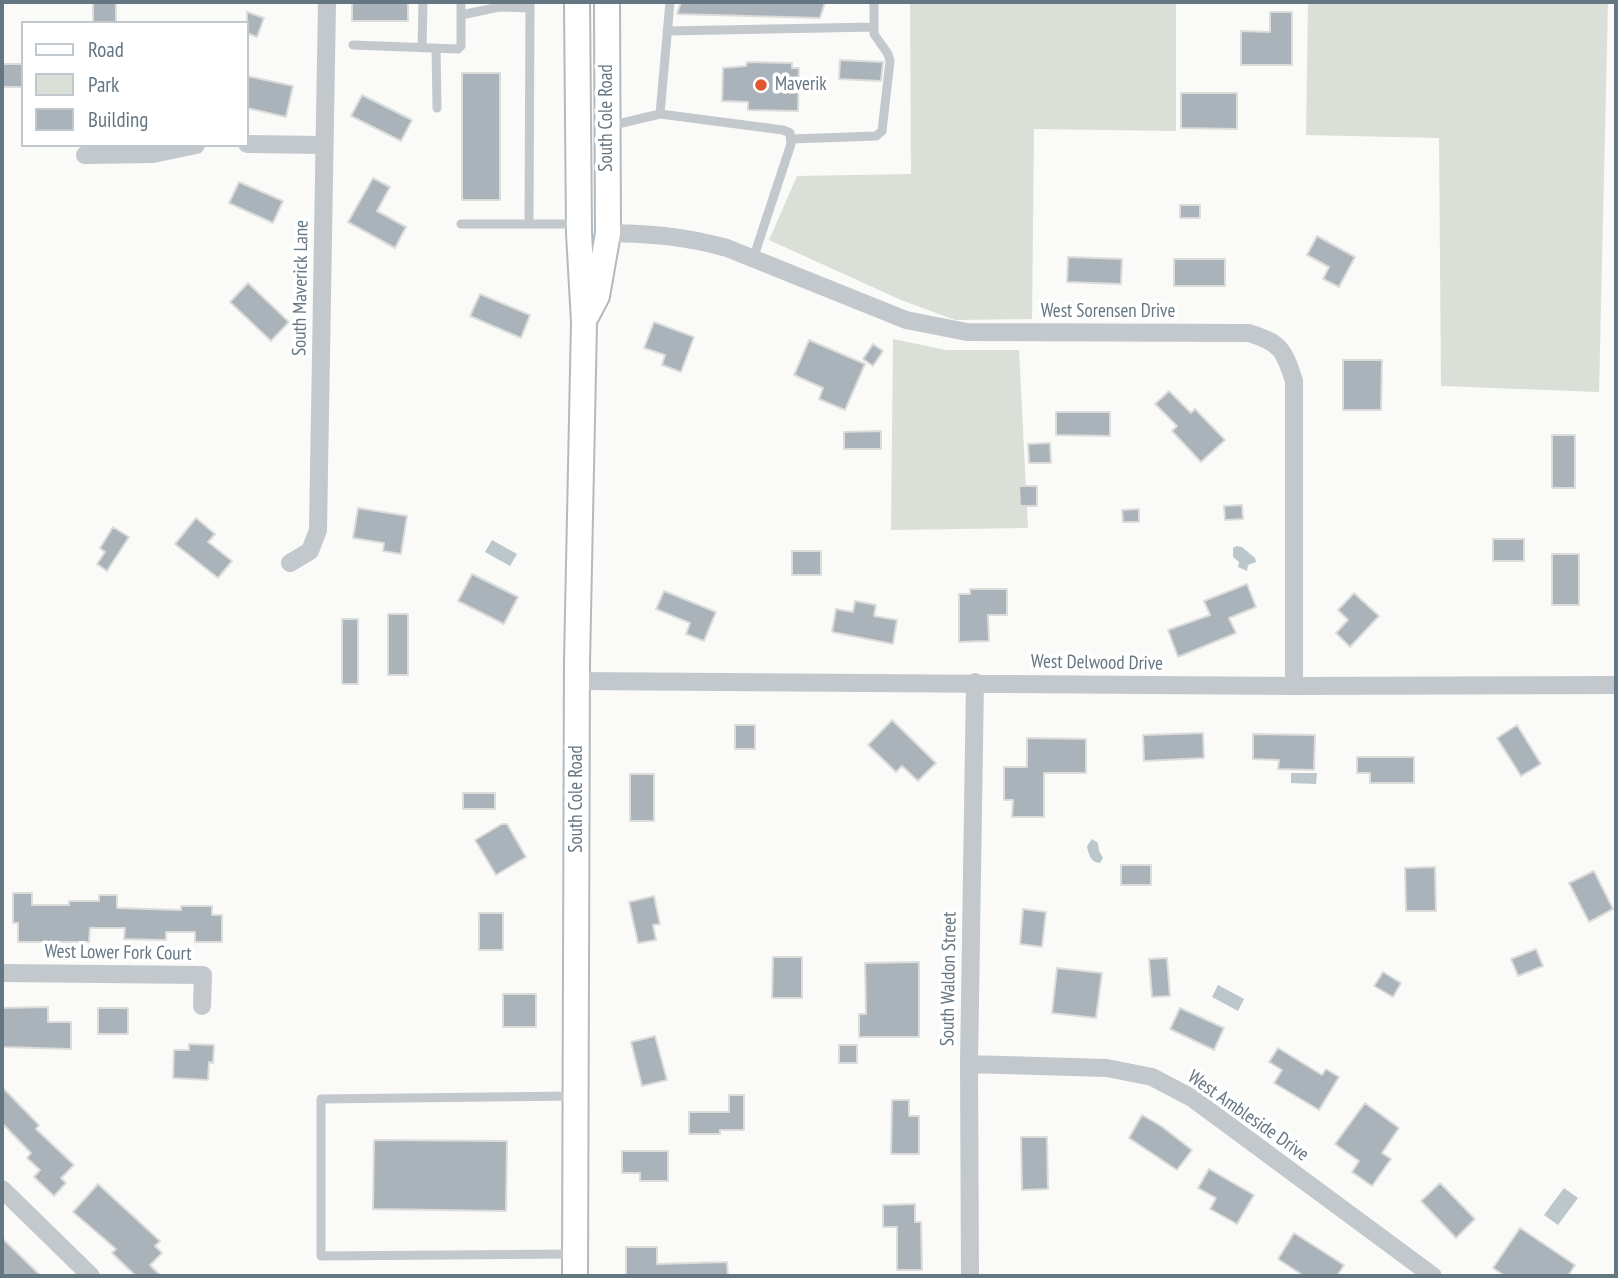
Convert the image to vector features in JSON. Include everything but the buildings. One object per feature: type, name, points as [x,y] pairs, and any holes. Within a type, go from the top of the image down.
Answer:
[{"type":"main road","name":"South Cole Road","points":[[575,1265],[578,681],[584,322],[579,224],[577,2]]},
{"type":"main road","name":"South Cole Road","points":[[584,322],[597,296],[608,233],[607,2]]},
{"type":"main road","name":"South Cole Road","points":[[579,179],[584,204],[608,233]]},
{"type":"street","name":"South Maverick Lane","points":[[290,563],[310,551],[318,530],[327,2]]},
{"type":"street","points":[[248,144],[324,145]]},
{"type":"street","points":[[85,155],[153,154],[187,147]]},
{"type":"street","name":"West Sorensen Drive","points":[[608,233],[674,235],[727,248],[906,320],[967,332],[1249,333],[1269,339],[1285,353],[1294,381],[1294,686]]},
{"type":"street","name":"West Delwood Drive","points":[[578,681],[1294,686],[1616,685]]},
{"type":"street","name":"South Waldon Street","points":[[970,1276],[969,1064],[975,682]]},
{"type":"street","name":"West Lower Fork Court","points":[[2,973],[203,975],[202,1006]]},
{"type":"street","name":"West Ambleside Drive","points":[[969,1064],[1107,1068],[1152,1077],[1192,1098],[1433,1276]]},
{"type":"street","points":[[2,1189],[91,1276]]},
{"type":"lane","points":[[422,48],[423,2]]},
{"type":"lane","points":[[353,45],[458,49],[461,46],[461,2]]},
{"type":"lane","points":[[478,11],[485,2]]},
{"type":"lane","points":[[660,114],[670,2]]},
{"type":"lane","points":[[792,139],[876,136],[882,131],[890,61],[874,34],[874,2]]},
{"type":"lane","points":[[461,15],[499,7],[530,5],[529,224]]},
{"type":"lane","points":[[667,31],[874,27]]},
{"type":"lane","points":[[436,48],[437,108]]},
{"type":"lane","points":[[607,127],[660,114],[790,133],[792,139],[753,259]]},
{"type":"lane","points":[[461,224],[579,224]]},
{"type":"lane","points":[[575,1265],[321,1256],[321,1100],[576,1096]]},
{"type":"green space","points":[[910,2],[1176,2],[1176,131],[1034,129],[1032,319],[955,320],[901,300],[769,240],[797,176],[911,174]]},
{"type":"green space","points":[[1308,2],[1608,2],[1599,392],[1441,386],[1439,138],[1306,135]]},
{"type":"green space","points":[[893,339],[946,350],[1019,350],[1028,528],[891,530]]},
{"type":"shaded area","points":[[492,540],[517,554],[510,566],[485,552]]},
{"type":"shaded area","points":[[1242,547],[1255,558],[1256,562],[1248,565],[1247,571],[1238,567],[1239,562],[1233,557],[1233,548]]},
{"type":"shaded area","points":[[1291,773],[1317,773],[1316,784],[1291,783]]},
{"type":"shaded area","points":[[1092,839],[1098,843],[1103,858],[1100,863],[1092,859],[1088,852],[1087,846]]},
{"type":"shaded area","points":[[1218,985],[1244,999],[1238,1011],[1212,997]]},
{"type":"shaded area","points":[[1564,1188],[1578,1198],[1558,1225],[1544,1215]]},
{"type":"place","name":"Maverik","points":[[761,85]]}]
